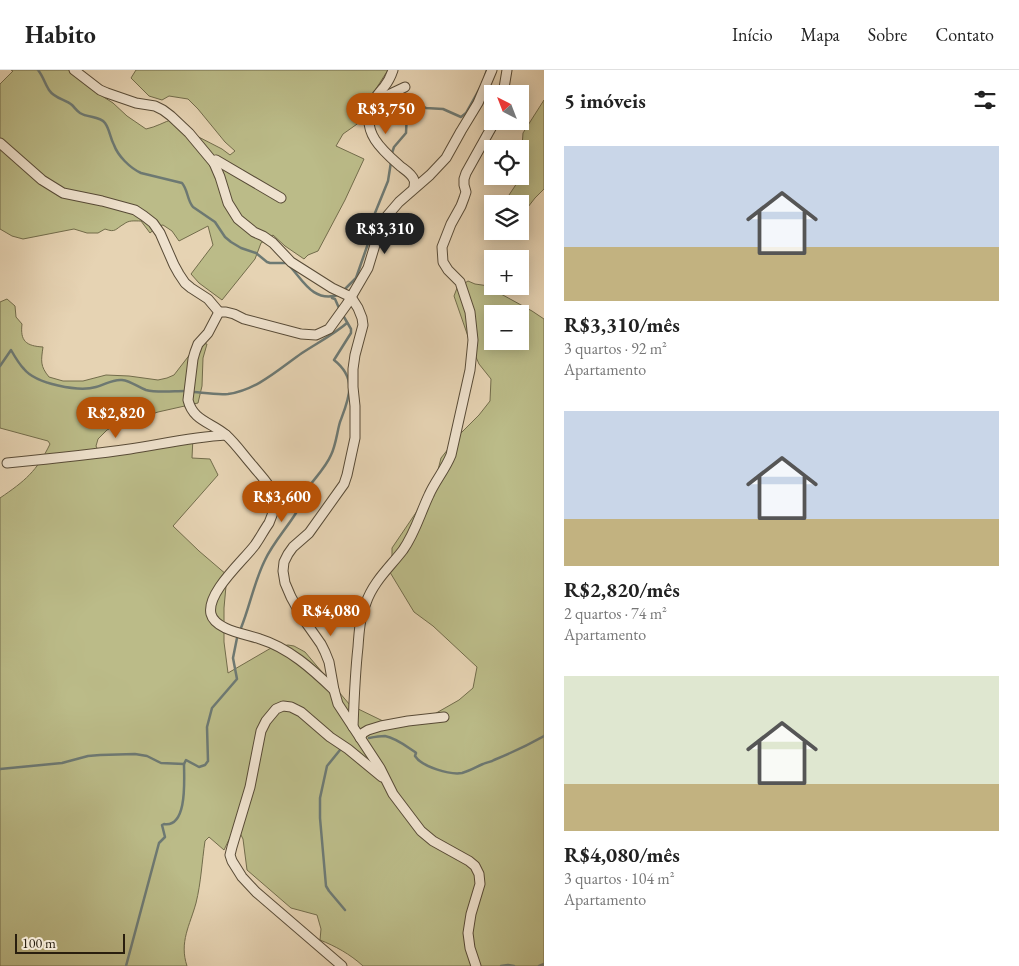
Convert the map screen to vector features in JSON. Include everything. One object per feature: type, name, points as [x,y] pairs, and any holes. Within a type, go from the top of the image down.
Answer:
[{"type":"street","points":[[74,70],[100,90],[136,103],[155,106],[171,116],[189,133],[214,163],[223,184],[228,203],[238,219],[268,240],[291,262],[332,288],[351,297],[360,312],[363,325],[353,370],[355,438],[347,475],[344,484],[308,533],[288,554],[284,562],[283,571],[285,583],[302,617],[325,652],[338,704],[380,768],[393,794],[421,831],[433,842],[469,861],[475,866],[479,874],[480,884],[471,914],[468,933],[470,948],[476,966]]},
{"type":"street","points":[[393,70],[389,80],[372,102],[370,130],[378,146],[410,174],[414,180],[414,188]]},
{"type":"street","points":[[0,143],[52,187],[63,192],[135,210],[144,216],[160,233],[174,265],[185,283],[208,299],[219,312],[234,314],[244,319],[301,334],[316,335],[329,329],[351,297],[368,268],[386,216],[398,202],[430,175],[446,158],[478,103],[492,70]]},
{"type":"street","points":[[504,85],[507,70]]},
{"type":"street","points":[[370,111],[386,96],[404,87]]},
{"type":"street","points":[[353,727],[359,633],[361,615],[366,600],[380,578],[403,550],[414,531],[428,495],[451,455],[470,370],[473,340],[470,312],[460,282],[443,262],[442,247],[466,192],[464,179],[466,173],[490,130]]},
{"type":"street","points":[[214,163],[216,160],[281,198]]},
{"type":"street","points":[[219,312],[208,334],[198,344],[195,352],[188,400],[194,413],[200,419],[216,427],[226,435],[268,484],[275,502],[274,510],[255,545],[218,589],[210,606],[211,615],[219,625],[275,644],[290,653],[334,690]]},
{"type":"street","points":[[7,463],[55,459],[130,449],[204,436],[226,435]]},
{"type":"street","points":[[342,966],[256,892],[242,877],[230,855],[250,787],[261,731],[270,715],[276,709],[283,706],[291,707],[301,712],[385,780]]},
{"type":"street","points":[[360,738],[368,730],[381,726],[444,717]]},
{"type":"green space","points":[[11,70],[71,70],[99,94],[146,129],[173,119],[185,130],[230,155],[235,151],[188,99],[169,96],[162,100],[149,96],[131,78],[136,70],[388,70],[365,106],[366,112],[360,122],[343,134],[336,146],[364,159],[318,251],[304,259],[273,235],[261,243],[255,259],[222,300],[199,283],[191,274],[213,245],[208,226],[179,241],[172,231],[163,225],[158,226],[150,233],[141,221],[130,221],[115,230],[105,229],[98,233],[87,233],[74,229],[23,239],[12,236],[0,229],[0,84],[13,71]]},
{"type":"green space","points":[[544,100],[544,189],[529,206],[529,195],[509,195],[516,185],[529,185],[529,140],[523,140],[525,130],[529,130],[529,124]]},
{"type":"green space","points":[[468,281],[484,285],[484,295],[503,295],[521,305],[484,305],[484,350],[529,350],[529,309],[544,319],[544,966],[363,966],[342,951],[320,940],[321,929],[317,915],[291,908],[247,870],[243,839],[236,825],[224,850],[209,837],[205,841],[198,895],[186,934],[184,949],[187,966],[0,966],[0,498],[30,475],[50,444],[48,441],[0,428],[0,302],[7,299],[15,306],[16,317],[22,324],[22,335],[25,342],[43,347],[42,360],[44,370],[49,377],[63,381],[83,381],[106,375],[158,380],[167,378],[174,375],[201,343],[207,344],[203,358],[202,386],[198,403],[120,423],[107,430],[98,439],[96,446],[100,455],[193,437],[192,458],[210,459],[218,475],[173,526],[227,575],[224,608],[224,642],[228,673],[271,648],[288,645],[294,646],[305,652],[350,705],[385,722],[424,720],[459,700],[473,688],[477,667],[433,626],[414,612],[388,569],[392,548],[434,486],[441,458],[490,401],[491,379],[479,364],[454,296],[457,288]]},
{"type":"waterway","points":[[38,70],[49,90],[54,95],[72,105],[80,113],[100,119],[105,123],[118,153],[133,168],[141,173],[182,183],[193,207],[215,222],[225,237],[231,242],[256,253],[267,262],[287,263],[308,288],[314,292],[329,297],[338,295]]},
{"type":"waterway","points":[[485,76],[487,70]]},
{"type":"waterway","points":[[392,153],[394,147],[406,133],[407,112],[410,104],[414,101],[426,108],[443,109],[461,117],[466,113],[480,88]]},
{"type":"waterway","points":[[345,289],[356,278],[371,235],[375,213],[388,181],[391,162]]},
{"type":"waterway","points":[[332,298],[335,299],[339,308]]},
{"type":"waterway","points":[[241,628],[265,560],[296,513],[307,489],[326,464],[334,447],[349,389],[346,374],[342,367],[334,360],[351,333],[351,329],[344,317]]},
{"type":"waterway","points":[[194,392],[228,394],[249,388],[267,378],[347,323]]},
{"type":"waterway","points":[[0,366],[11,350],[20,365],[30,374],[58,386],[89,388],[115,380],[122,380],[150,391],[185,391]]},
{"type":"waterway","points":[[0,769],[62,763],[88,756],[135,754],[147,756],[161,763],[184,764],[186,760],[199,767],[205,765],[208,761],[207,727],[212,708],[237,679],[233,658],[237,638]]},
{"type":"waterway","points":[[369,738],[385,736],[393,738],[415,752],[415,756],[424,764],[444,771],[462,773],[493,761],[544,736]]},
{"type":"waterway","points":[[340,750],[327,766],[320,798],[320,818],[326,886],[345,910]]},
{"type":"waterway","points":[[126,966],[159,843],[165,837],[162,825],[172,823],[181,810],[184,790],[184,764]]},
{"type":"waterway","points":[[539,966],[544,964]]},
{"type":"waterway","points":[[501,966],[514,966]]}]
